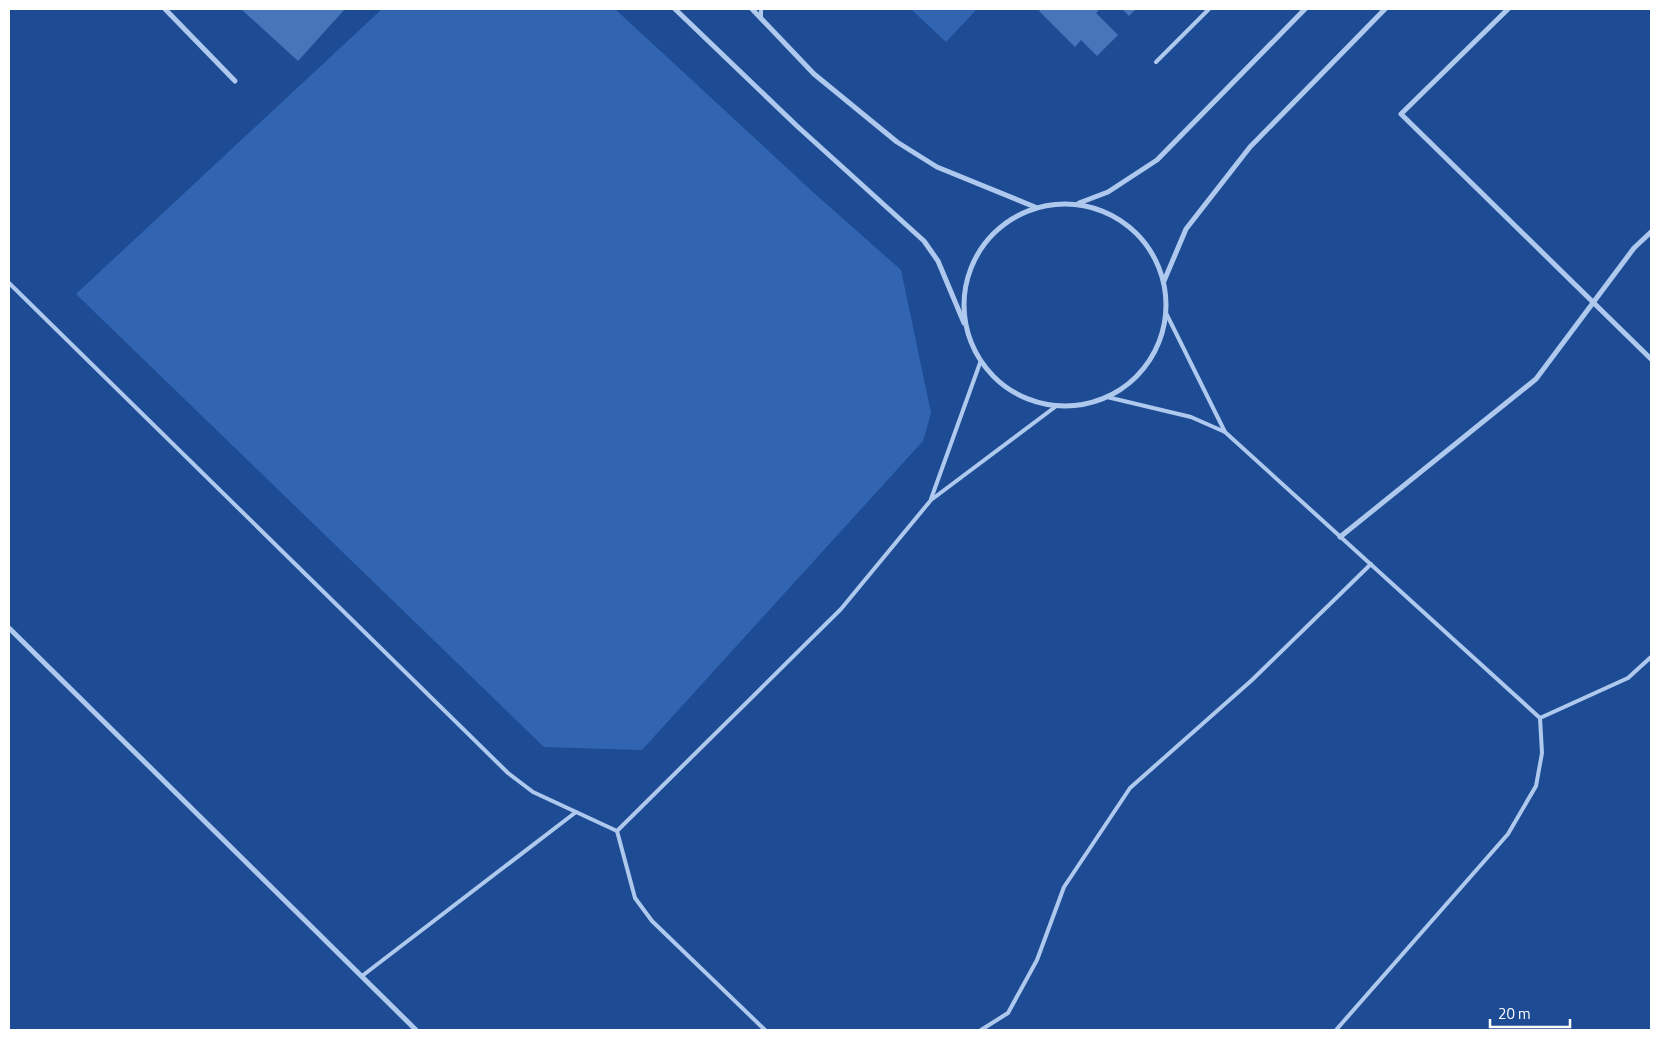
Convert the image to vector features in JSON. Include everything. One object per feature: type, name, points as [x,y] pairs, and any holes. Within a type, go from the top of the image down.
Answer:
[{"type":"street","points":[[165,9],[235,81]]},
{"type":"street","points":[[675,9],[797,126],[924,241],[938,262],[980,363],[1013,393],[1055,407],[1108,397],[1136,377],[1157,348],[1166,313],[1164,282],[1152,253],[1133,230],[1108,212],[1079,203]]},
{"type":"street","points":[[752,9],[814,74],[897,142],[937,167],[1035,207]]},
{"type":"street","points":[[964,324],[967,274],[992,232],[1035,207],[1079,203],[1116,187],[1157,160],[1306,9]]},
{"type":"street","points":[[1164,282],[1186,229],[1250,147],[1385,9]]},
{"type":"street","points":[[1508,9],[1401,114],[1651,359]]},
{"type":"street","points":[[1340,537],[1536,379],[1634,248],[1651,232]]},
{"type":"street","points":[[9,628],[416,1030]]},
{"type":"lane","points":[[761,9],[761,18]]},
{"type":"lane","points":[[1156,62],[1208,9]]},
{"type":"lane","points":[[9,283],[508,773],[533,792],[618,831]]},
{"type":"lane","points":[[1166,313],[1225,432]]},
{"type":"lane","points":[[931,500],[980,363]]},
{"type":"lane","points":[[1108,397],[1190,417],[1225,432],[1540,718],[1542,753],[1536,786],[1508,834],[1336,1030]]},
{"type":"lane","points":[[618,831],[841,609],[931,500],[1055,407]]},
{"type":"lane","points":[[981,1030],[1008,1013],[1037,960],[1064,887],[1130,788],[1252,680],[1371,564]]},
{"type":"lane","points":[[1540,718],[1628,678],[1651,657]]},
{"type":"lane","points":[[362,976],[576,812]]},
{"type":"lane","points":[[618,831],[636,898],[652,921],[765,1030]]},
{"type":"shaded area","points":[[382,9],[615,9],[814,193],[901,270],[931,413],[923,441],[642,750],[544,747],[76,294]]},
{"type":"shaded area","points":[[911,9],[977,9],[946,42]]},
{"type":"building","points":[[241,9],[345,9],[298,61]]},
{"type":"building","points":[[1041,9],[1100,9],[1096,13],[1118,35],[1097,56],[1081,40],[1075,47],[1039,11]]},
{"type":"building","points":[[1122,9],[1136,9],[1129,16]]}]
